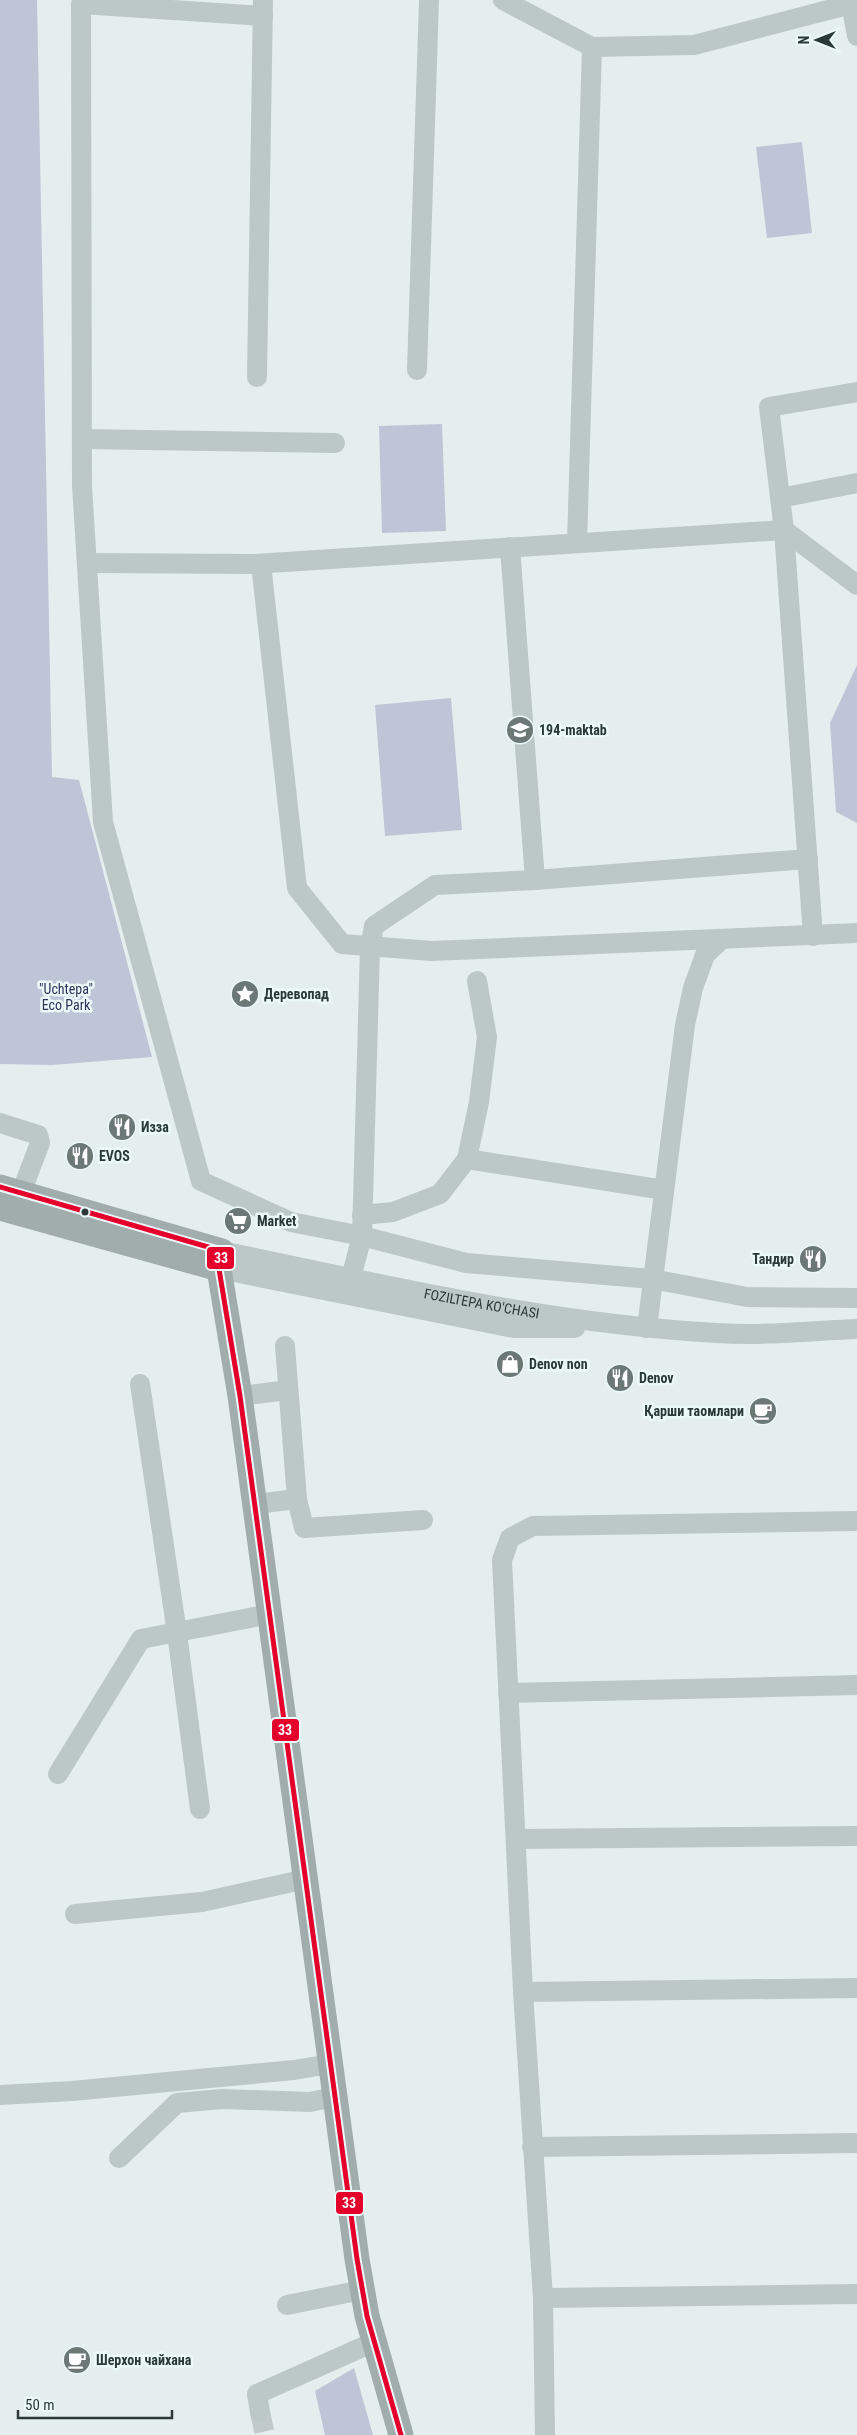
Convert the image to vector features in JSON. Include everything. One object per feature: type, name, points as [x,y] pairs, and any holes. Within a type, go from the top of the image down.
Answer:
[{"type":"main road","name":"FOZILTEPA KO'CHASI","points":[[10,1190],[220,1260]]},
{"type":"main road","name":"FOZILTEPA KO'CHASI","points":[[0,1208],[220,1260]]},
{"type":"main road","points":[[220,1260],[362,2290],[374,2342],[401,2435]]},
{"type":"street","points":[[417,370],[429,0]]},
{"type":"street","points":[[503,0],[592,47],[694,45],[851,2],[857,36]]},
{"type":"street","points":[[257,377],[263,8],[81,4],[82,486],[103,822],[201,1181],[291,1222],[362,1236],[466,1263],[652,1279],[747,1297],[857,1298]]},
{"type":"street","points":[[577,542],[592,47]]},
{"type":"street","points":[[814,936],[784,530],[770,408],[857,392]]},
{"type":"street","points":[[82,439],[335,443]]},
{"type":"street","points":[[780,498],[857,483]]},
{"type":"street","points":[[87,563],[261,564],[784,530],[857,585]]},
{"type":"street","points":[[510,547],[535,880]]},
{"type":"street","points":[[261,564],[297,888],[342,944],[432,951],[857,933]]},
{"type":"street","points":[[351,1278],[362,1236],[370,947],[374,926],[435,885],[535,880],[808,860]]},
{"type":"street","points":[[647,1328],[677,1077],[693,988],[705,955],[722,939]]},
{"type":"street","points":[[362,1215],[393,1212],[440,1194],[467,1159],[479,1102],[487,1038],[477,981]]},
{"type":"street","points":[[0,1123],[38,1135],[40,1143],[10,1190]]},
{"type":"street","points":[[467,1159],[664,1190]]},
{"type":"street","name":"FOZILTEPA KO'CHASI","points":[[220,1260],[351,1278],[515,1309],[647,1328]]},
{"type":"street","name":"FOZILTEPA KO'CHASI","points":[[220,1260],[514,1328],[647,1328],[719,1333],[857,1329]]},
{"type":"street","points":[[284,1346],[297,1499],[304,1528],[423,1520]]},
{"type":"street","points":[[140,1384],[177,1632],[200,1809]]},
{"type":"street","points":[[240,1396],[288,1390]]},
{"type":"street","points":[[254,1504],[297,1499]]},
{"type":"street","points":[[545,2435],[543,2298],[523,1992],[502,1560],[510,1538],[533,1526],[857,1521]]},
{"type":"street","points":[[58,1774],[141,1640],[270,1614]]},
{"type":"street","points":[[508,1693],[857,1685]]},
{"type":"street","points":[[516,1839],[857,1836]]},
{"type":"street","points":[[75,1914],[202,1902],[306,1879]]},
{"type":"street","points":[[523,1992],[857,1988]]},
{"type":"street","points":[[0,2095],[92,2089],[294,2070],[330,2064]]},
{"type":"street","points":[[119,2158],[177,2102],[222,2099],[310,2102],[334,2097]]},
{"type":"street","points":[[532,2147],[857,2143]]},
{"type":"street","points":[[287,2306],[362,2290]]},
{"type":"street","points":[[543,2298],[857,2294]]},
{"type":"street","points":[[260,2412],[257,2394],[374,2342]]},
{"type":"green space","name":"\"Uchtepa\" Eco Park","points":[[0,0],[37,0],[52,777],[79,780],[152,1057],[52,1065],[0,1064]]},
{"type":"green space","points":[[802,142],[812,233],[767,238],[756,147]]},
{"type":"green space","points":[[442,424],[446,531],[382,533],[379,426]]},
{"type":"green space","points":[[857,665],[857,823],[836,812],[830,723]]},
{"type":"green space","points":[[451,698],[462,830],[385,836],[375,705]]},
{"type":"green space","points":[[354,2368],[373,2435],[325,2435],[315,2391]]},
{"type":"tunnel","points":[[260,2412],[265,2435]]},
{"type":"transit line","name":"33","points":[[0,1187],[222,1251],[219,1269],[240,1396],[357,2259],[367,2316],[401,2435]]},
{"type":"place","name":"194-maktab","points":[[520,730]]},
{"type":"place","name":"Деревопад","points":[[245,994]]},
{"type":"place","name":"Изза","points":[[122,1127]]},
{"type":"place","name":"EVOS","points":[[80,1156]]},
{"type":"place","name":"Market","points":[[238,1221]]},
{"type":"place","name":"Тандир","points":[[813,1259]]},
{"type":"place","name":"Denov non","points":[[510,1364]]},
{"type":"place","name":"Denov","points":[[620,1378]]},
{"type":"place","name":"Қарши таомлари","points":[[763,1411]]},
{"type":"place","name":"Шерхон чайхана","points":[[77,2360]]}]
